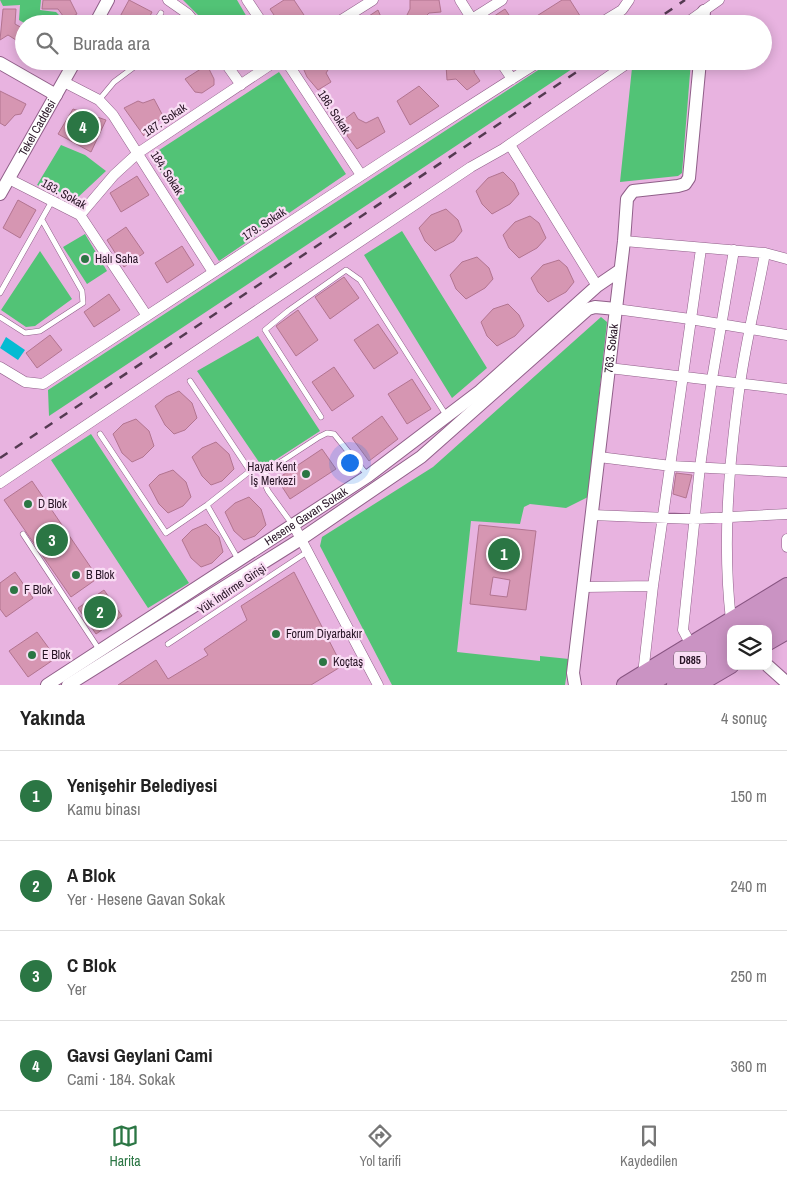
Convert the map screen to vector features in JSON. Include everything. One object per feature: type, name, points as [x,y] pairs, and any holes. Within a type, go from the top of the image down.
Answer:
[{"type":"highway","points":[[738,625],[787,586]]},
{"type":"highway","name":"D885","points":[[740,625],[787,600]]},
{"type":"highway","points":[[772,626],[787,616]]},
{"type":"highway","points":[[772,639],[787,630]]},
{"type":"highway","points":[[625,685],[646,679],[691,645],[727,631]]},
{"type":"highway","name":"D885","points":[[646,679],[727,632]]},
{"type":"highway","name":"D885","points":[[675,685],[727,653]]},
{"type":"highway","points":[[697,685],[727,666]]},
{"type":"street","points":[[100,15],[108,0]]},
{"type":"street","points":[[168,0],[189,15]]},
{"type":"street","points":[[247,0],[257,15]]},
{"type":"street","points":[[349,15],[372,0]]},
{"type":"street","points":[[460,0],[470,15]]},
{"type":"street","points":[[482,15],[502,0]]},
{"type":"street","points":[[614,15],[622,10],[628,0]]},
{"type":"street","points":[[705,15],[720,0]]},
{"type":"street","points":[[0,63],[56,96]]},
{"type":"street","name":"Tekel Caddesi","points":[[0,194],[70,70]]},
{"type":"street","points":[[230,70],[240,85]]},
{"type":"street","name":"187. Sokak","points":[[80,215],[114,175],[138,153],[262,70]]},
{"type":"street","name":"186. Sokak","points":[[292,70],[361,176]]},
{"type":"street","points":[[506,70],[512,79]]},
{"type":"street","name":"179. Sokak","points":[[0,366],[25,382],[43,384],[526,70]]},
{"type":"street","points":[[0,483],[471,167],[510,145],[618,70]]},
{"type":"street","name":"763. Sokak","points":[[575,685],[573,673],[624,241],[627,199],[633,191],[678,186],[685,184],[689,178],[699,70]]},
{"type":"street","name":"184. Sokak","points":[[64,82],[99,100],[113,116],[213,272]]},
{"type":"street","points":[[510,145],[598,286]]},
{"type":"street","name":"183. Sokak","points":[[9,179],[80,215],[147,316]]},
{"type":"street","points":[[624,241],[765,253],[787,259]]},
{"type":"street","points":[[646,679],[653,586],[701,249]]},
{"type":"street","points":[[691,645],[683,630],[693,518],[712,379],[734,250]]},
{"type":"street","points":[[733,625],[728,596],[730,468],[740,382],[765,253]]},
{"type":"street","name":"Hesene Gavan Sokak","points":[[47,685],[239,562],[368,476],[448,418],[598,286],[619,271]]},
{"type":"street","points":[[68,685],[301,539],[422,456],[588,309],[594,307],[690,319],[787,335]]},
{"type":"street","points":[[609,368],[787,389]]},
{"type":"street","points":[[599,457],[671,466],[787,472]]},
{"type":"street","points":[[592,515],[693,518],[787,514]]},
{"type":"street","points":[[294,526],[378,685]]},
{"type":"street","points":[[787,539],[787,547]]},
{"type":"street","points":[[584,587],[653,586]]},
{"type":"street","points":[[772,670],[787,683]]},
{"type":"lane","points":[[99,100],[114,82],[129,70]]},
{"type":"lane","points":[[0,293],[52,201]]},
{"type":"lane","points":[[0,317],[25,333],[40,331],[83,303],[82,291],[42,220]]},
{"type":"lane","points":[[321,417],[265,330],[288,311],[346,270],[360,280],[448,418]]},
{"type":"lane","points":[[100,434],[166,533],[207,505],[250,471],[190,381]]},
{"type":"lane","points":[[294,526],[268,492],[263,480],[267,472],[327,433],[334,434],[368,476]]},
{"type":"lane","points":[[207,505],[239,562]]},
{"type":"lane","points":[[23,534],[100,652]]},
{"type":"lane","name":"Yük İndirme Girişi","points":[[168,644],[307,551]]},
{"type":"green space","points":[[0,0],[41,0],[40,10],[56,12],[59,15],[19,15],[20,5],[3,6]]},
{"type":"green space","points":[[183,0],[237,0],[246,15],[198,15]]},
{"type":"green space","points":[[538,70],[570,70],[49,416],[48,390]]},
{"type":"green space","points":[[632,70],[690,70],[682,173],[678,176],[620,182]]},
{"type":"green space","points":[[279,72],[346,174],[219,261],[150,156]]},
{"type":"green space","points":[[61,145],[85,155],[106,171],[75,200],[37,185]]},
{"type":"green space","points":[[402,231],[487,368],[452,398],[364,255]]},
{"type":"green space","name":"Halı Saha","points":[[85,234],[107,271],[87,284],[63,247]]},
{"type":"green space","points":[[40,251],[72,299],[35,326],[26,327],[1,310]]},
{"type":"green space","points":[[601,317],[607,322],[588,497],[566,508],[530,504],[524,507],[520,524],[471,521],[457,652],[540,661],[540,656],[569,659],[565,685],[392,685],[320,546],[322,537],[433,467]]},
{"type":"green space","points":[[258,336],[320,431],[263,468],[197,371]]},
{"type":"green space","points":[[91,434],[189,583],[148,608],[51,460]]},
{"type":"water","points":[[6,337],[25,350],[18,360],[0,348]]},
{"type":"building","points":[[43,0],[70,0],[77,14],[62,15],[58,9],[42,9]]},
{"type":"building","points":[[129,0],[152,12],[150,15],[121,15]]},
{"type":"building","points":[[284,0],[294,0],[304,15],[274,15],[270,9]]},
{"type":"building","points":[[410,0],[439,0],[441,12],[429,13],[427,15],[407,15],[410,9]]},
{"type":"building","points":[[562,0],[570,0],[579,15],[538,15]]},
{"type":"building","points":[[3,9],[16,9],[15,39],[8,35],[0,40]]},
{"type":"building","points":[[505,9],[509,15],[496,15]]},
{"type":"building","points":[[378,10],[380,15],[370,15]]},
{"type":"building","points":[[199,70],[210,70],[214,79],[214,85],[202,93],[195,92],[185,79]]},
{"type":"building","points":[[304,70],[328,70],[326,73],[331,82],[318,90],[307,77]]},
{"type":"building","points":[[446,70],[474,70],[480,81],[467,90],[456,79],[447,80]]},
{"type":"building","points":[[419,86],[439,106],[410,125],[397,101]]},
{"type":"building","points":[[0,91],[26,104],[21,114],[15,115],[5,126],[0,123]]},
{"type":"building","points":[[154,99],[163,116],[144,136],[124,108],[138,101],[143,103]]},
{"type":"building","points":[[73,109],[106,120],[91,152],[58,134]]},
{"type":"building","points":[[354,112],[358,119],[366,123],[378,117],[385,132],[357,149],[348,137],[341,122]]},
{"type":"building","points":[[503,172],[514,183],[519,194],[510,204],[492,214],[482,204],[476,191],[488,178]]},
{"type":"building","points":[[137,176],[149,195],[121,212],[110,193]]},
{"type":"building","points":[[18,200],[36,210],[20,238],[3,228]]},
{"type":"building","points":[[446,209],[458,220],[462,231],[454,241],[435,251],[425,241],[419,228],[431,215]]},
{"type":"building","points":[[530,216],[539,223],[546,238],[537,248],[519,258],[509,248],[503,235],[515,222]]},
{"type":"building","points":[[126,227],[144,253],[124,267],[107,240]]},
{"type":"building","points":[[182,246],[194,265],[167,283],[155,263]]},
{"type":"building","points":[[477,257],[489,268],[493,279],[485,288],[466,299],[456,289],[450,275],[462,262]]},
{"type":"building","points":[[559,260],[567,267],[574,282],[566,292],[548,302],[538,292],[531,278],[543,265]]},
{"type":"building","points":[[344,277],[359,298],[330,319],[315,297]]},
{"type":"building","points":[[109,294],[120,310],[94,327],[84,312]]},
{"type":"building","points":[[508,304],[519,315],[524,326],[515,336],[497,346],[487,336],[481,322],[493,309]]},
{"type":"building","points":[[298,310],[318,340],[296,356],[276,326]]},
{"type":"building","points":[[378,324],[398,353],[374,369],[354,340]]},
{"type":"building","points":[[50,335],[62,350],[37,368],[26,353]]},
{"type":"building","points":[[334,367],[354,396],[332,411],[312,382]]},
{"type":"building","points":[[412,379],[431,409],[407,424],[388,394]]},
{"type":"building","points":[[179,391],[192,403],[197,418],[185,430],[174,434],[165,425],[155,406],[166,397]]},
{"type":"building","points":[[382,416],[398,439],[369,461],[352,438]]},
{"type":"building","points":[[136,419],[149,431],[154,446],[143,457],[132,462],[122,453],[113,434],[123,424]]},
{"type":"building","points":[[216,442],[229,454],[234,469],[222,481],[211,485],[202,476],[192,457],[202,448]]},
{"type":"building","name":"Hayat Kent İş Merkezi","points":[[322,449],[336,469],[290,499],[277,479]]},
{"type":"building","points":[[173,470],[186,482],[191,497],[183,506],[168,513],[159,504],[149,485],[159,475]]},
{"type":"building","points":[[676,473],[692,475],[686,498],[673,494]]},
{"type":"building","points":[[32,481],[98,578],[71,597],[4,500]]},
{"type":"building","points":[[249,497],[261,509],[266,525],[255,536],[244,540],[234,531],[225,512],[235,503]]},
{"type":"building","points":[[206,524],[219,537],[223,552],[212,563],[201,567],[191,558],[182,540],[192,530]]},
{"type":"building","points":[[479,525],[536,531],[526,610],[470,604]],"holes":[[[493,577],[510,580],[507,597],[490,595]]]},
{"type":"building","name":"F Blok","points":[[15,572],[33,598],[6,617],[0,609],[0,583]]},
{"type":"building","name":"Forum Diyarbakır","points":[[294,572],[342,666],[311,685],[118,685],[156,660],[168,679],[208,655],[204,649],[247,620],[241,606]]},
{"type":"building","points":[[104,590],[122,616],[96,634],[78,608]]},
{"type":"building","name":"E Blok","points":[[37,632],[56,658],[28,677],[9,651]]},
{"type":"railway","points":[[663,15],[685,0]]},
{"type":"railway","points":[[0,458],[580,70]]},
{"type":"place","name":"Gavsi Geylani Cami","points":[[83,127]]},
{"type":"place","name":"Halı Saha","points":[[85,259]]},
{"type":"place","name":"Hayat Kent İş Merkezi","points":[[306,474]]},
{"type":"place","name":"D Blok","points":[[28,504]]},
{"type":"place","name":"C Blok","points":[[52,540]]},
{"type":"place","name":"Yenişehir Belediyesi","points":[[504,554]]},
{"type":"place","name":"B Blok","points":[[76,575]]},
{"type":"place","name":"F Blok","points":[[14,590]]},
{"type":"place","name":"A Blok","points":[[100,612]]},
{"type":"place","name":"Forum Diyarbakır","points":[[276,634]]},
{"type":"place","name":"E Blok","points":[[32,655]]},
{"type":"place","name":"Koçtaş","points":[[323,662]]}]
